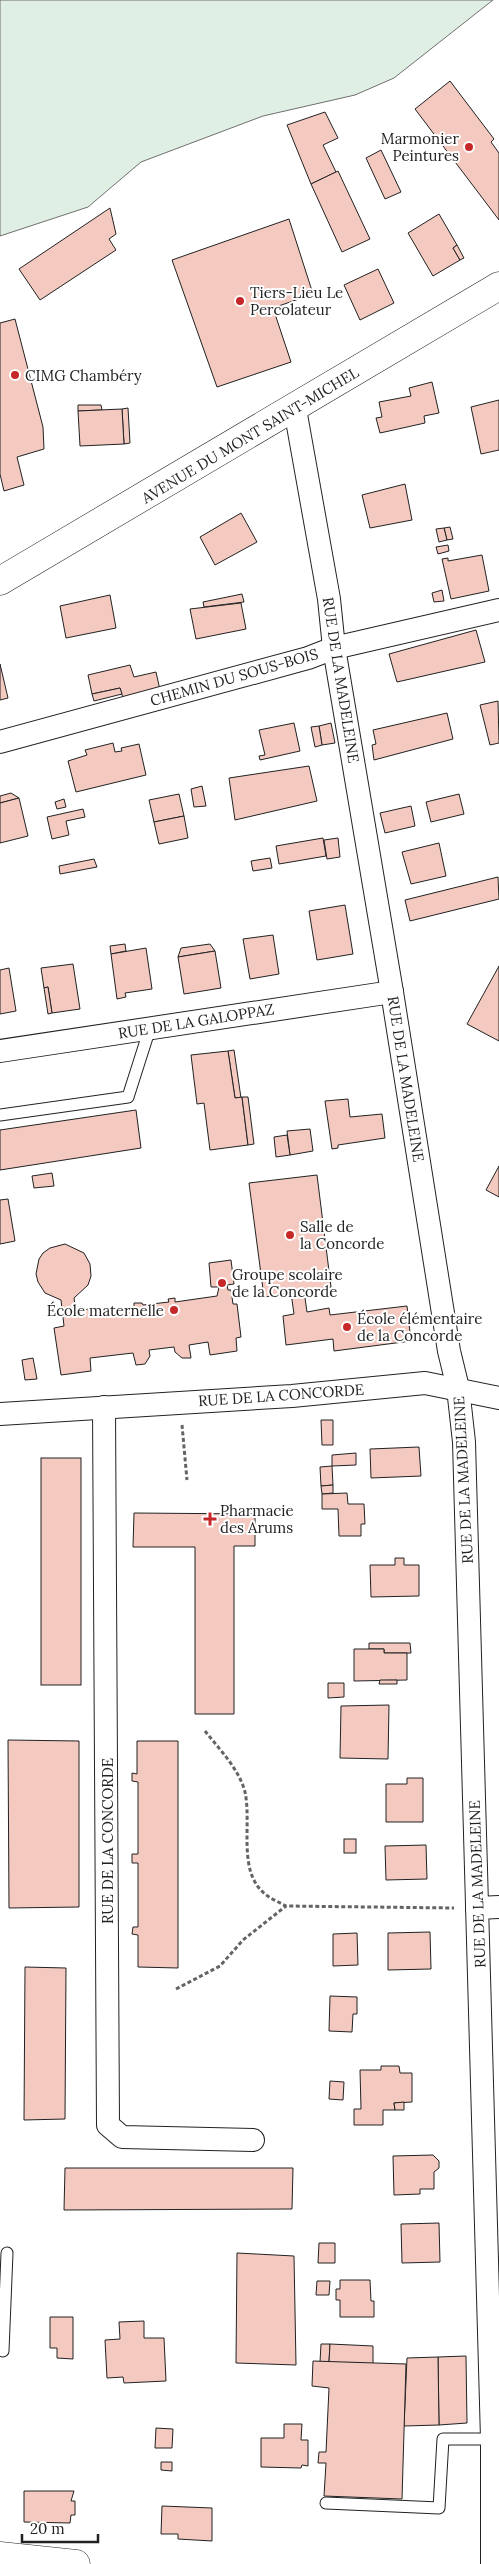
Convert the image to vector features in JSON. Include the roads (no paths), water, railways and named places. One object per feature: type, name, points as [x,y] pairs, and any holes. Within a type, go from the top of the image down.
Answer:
[{"type":"street","name":"AVENUE DU MONT SAINT-MICHEL","points":[[0,581],[295,409],[499,286]]},
{"type":"street","name":"RUE DE LA MADELEINE","points":[[295,409],[329,599],[334,648],[392,992],[449,1351],[458,1388],[464,1452],[488,1908],[492,2564]]},
{"type":"street","name":"CHEMIN DU SOUS-BOIS","points":[[0,742],[308,658],[334,648],[499,610]]},
{"type":"street","name":"RUE DE LA GALOPPAZ","points":[[0,1052],[392,992]]},
{"type":"street","name":"RUE DE LA CONCORDE","points":[[0,1414],[292,1396],[425,1383],[458,1388],[499,1398]]},
{"type":"street","name":"RUE DE LA CONCORDE","points":[[104,1407],[108,2125],[122,2137],[253,2140]]},
{"type":"street","points":[[0,2556],[76,2564]]},
{"type":"lane","points":[[0,1115],[128,1097],[150,1028]]},
{"type":"lane","points":[[3,2351],[2,2322],[7,2253]]},
{"type":"lane","points":[[326,2503],[439,2508],[443,2439],[492,2439]]},
{"type":"place","name":"Marmonier Peintures","points":[[469,147]]},
{"type":"place","name":"Tiers-Lieu Le Percolateur","points":[[240,301]]},
{"type":"place","name":"CIMG Chambéry","points":[[15,375]]},
{"type":"place","name":"Salle de la Concorde","points":[[290,1235]]},
{"type":"place","name":"Groupe scolaire de la Concorde","points":[[222,1283]]},
{"type":"place","name":"École maternelle","points":[[174,1310]]},
{"type":"place","name":"École élémentaire de la Concorde","points":[[347,1327]]},
{"type":"place","name":"Pharmacie des Arums","points":[[210,1519]]}]
